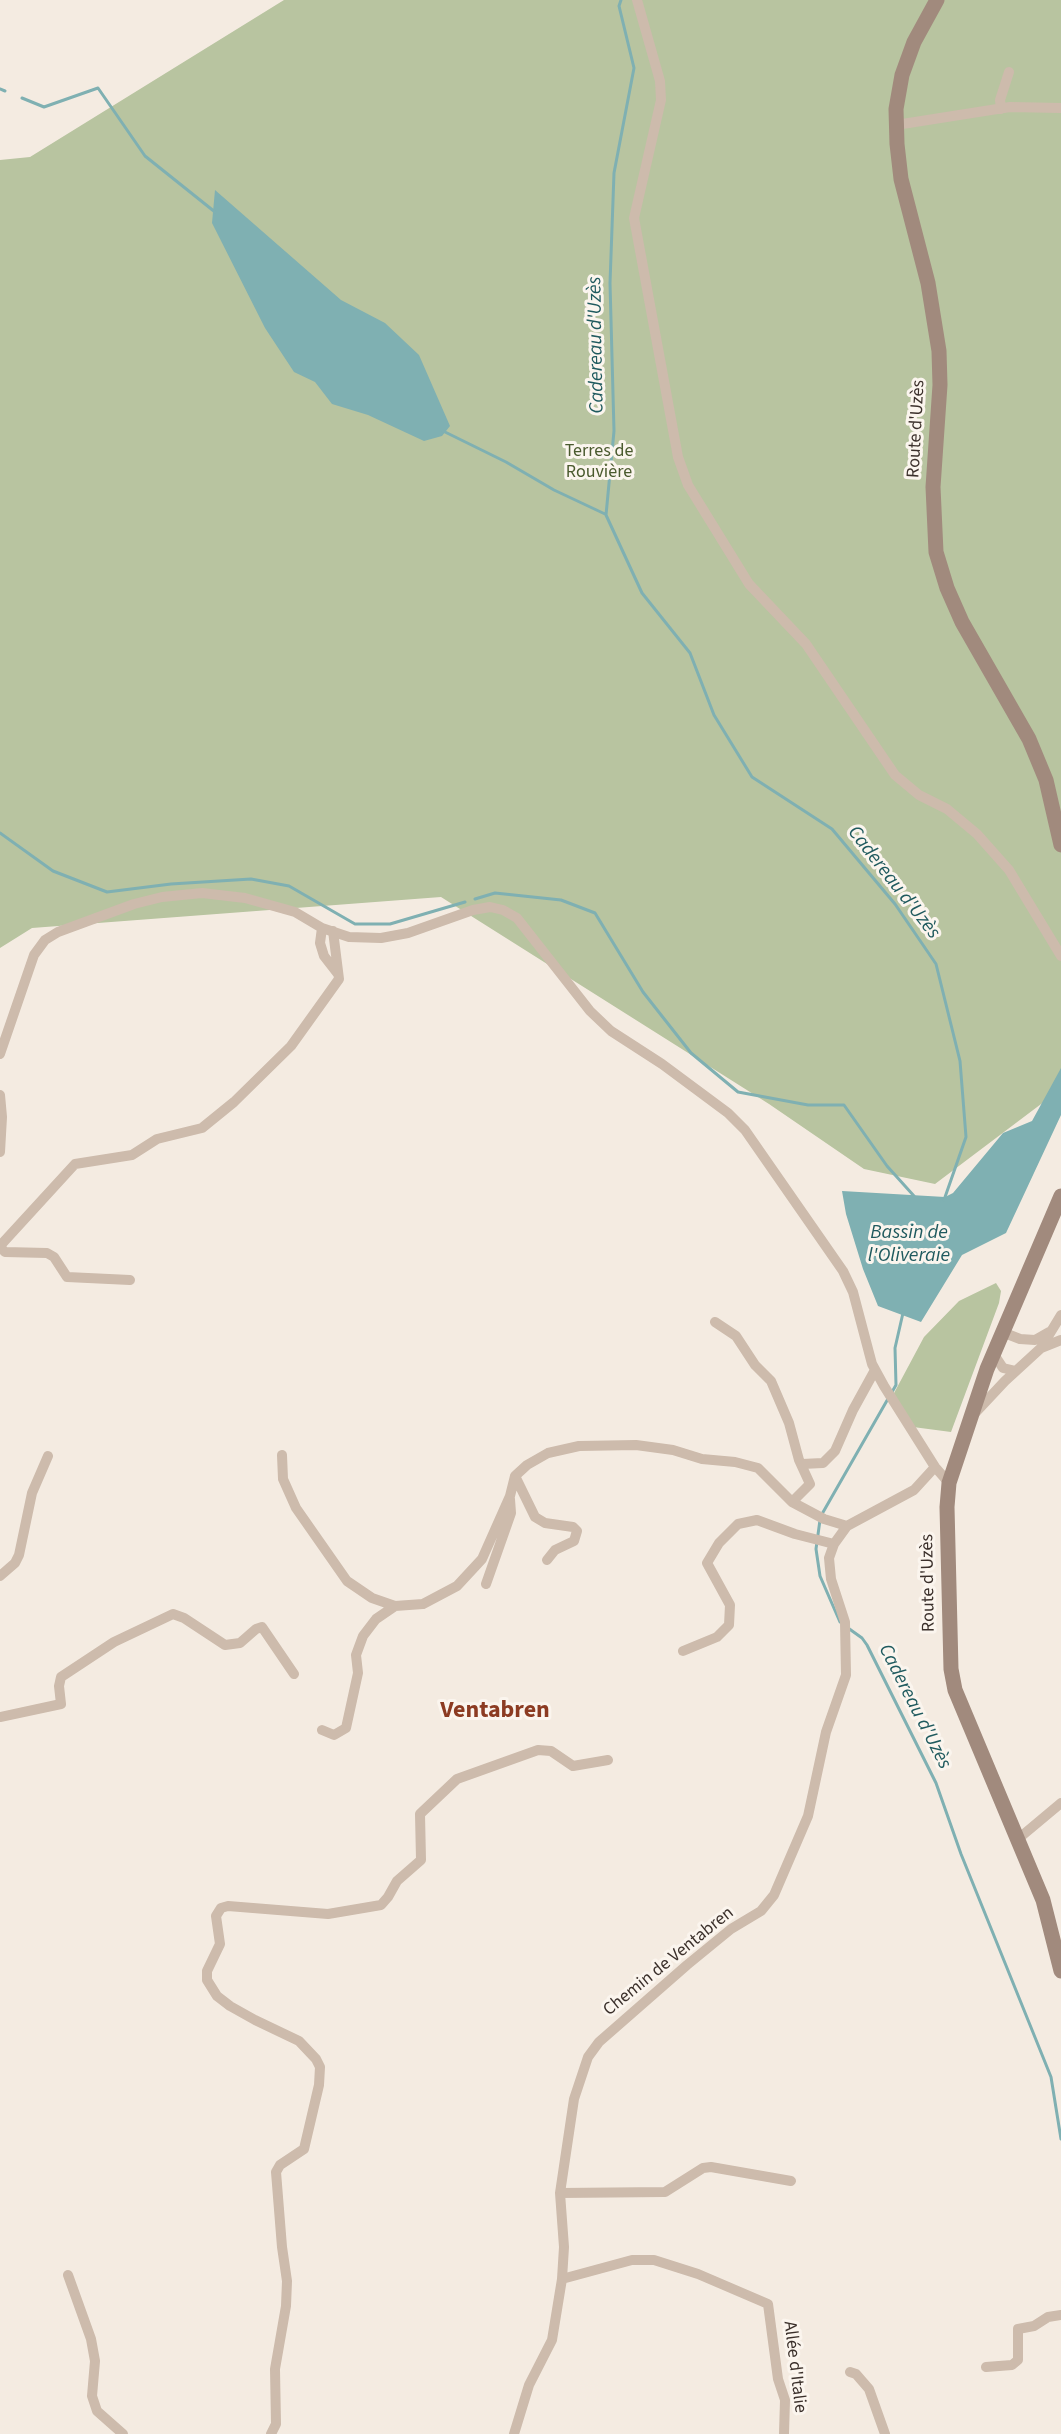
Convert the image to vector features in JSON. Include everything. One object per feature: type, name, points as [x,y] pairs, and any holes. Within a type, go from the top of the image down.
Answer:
[{"type":"main road","name":"Route d'Uzès","points":[[936,0],[914,42],[902,75],[896,109],[902,179],[928,283],[939,351],[940,385],[933,488],[936,552],[946,588],[962,622],[1029,740],[1046,780],[1061,844]]},
{"type":"main road","name":"Route d'Uzès","points":[[1061,1196],[993,1353],[967,1422],[949,1483],[947,1507],[951,1669],[956,1690],[1043,1900],[1061,1971]]},
{"type":"street","points":[[637,0],[656,62],[661,100],[634,218],[678,457],[688,485],[749,584],[806,644],[895,775],[919,795],[948,808],[977,834],[1009,870],[1049,939],[1061,953]]},
{"type":"street","points":[[1001,109],[1000,100],[1009,72]]},
{"type":"street","points":[[896,125],[1001,109],[1061,108]]},
{"type":"street","points":[[0,1054],[34,955],[45,940],[58,932],[134,904],[162,897],[202,893],[245,898],[295,912],[322,928],[349,937],[381,938],[408,933],[473,910],[490,907],[503,910],[517,918],[590,1011],[611,1031],[728,1113],[745,1130],[843,1271],[853,1292],[876,1370],[935,1467],[949,1483]]},
{"type":"street","points":[[322,928],[320,943],[324,956],[338,974]]},
{"type":"street","points":[[130,1280],[67,1277],[54,1257],[47,1253],[5,1252],[0,1246],[75,1164],[132,1155],[157,1138],[202,1128],[234,1102],[291,1046],[333,990],[339,979],[333,932]]},
{"type":"street","points":[[1049,939],[1061,941]]},
{"type":"street","points":[[0,1095],[2,1117],[0,1152]]},
{"type":"street","points":[[967,1422],[1041,1348],[1061,1315]]},
{"type":"street","points":[[715,1323],[735,1336],[755,1365],[771,1381],[789,1423],[810,1484],[792,1502]]},
{"type":"street","points":[[1002,1332],[1020,1339],[1035,1340],[1052,1330]]},
{"type":"street","points":[[1020,1339],[1027,1353],[1026,1361]]},
{"type":"street","points":[[1041,1348],[1061,1340]]},
{"type":"street","points":[[993,1353],[1004,1368],[1016,1371]]},
{"type":"street","points":[[802,1464],[823,1463],[836,1451],[853,1410],[876,1370]]},
{"type":"street","points":[[282,1455],[283,1479],[296,1508],[347,1581],[372,1598],[395,1606],[423,1604],[457,1586],[482,1559],[510,1496],[515,1476],[527,1465],[548,1454],[579,1446],[636,1445],[673,1450],[702,1459],[735,1462],[758,1468],[792,1502],[821,1518],[847,1526]]},
{"type":"street","points":[[0,1576],[15,1563],[19,1555],[32,1493],[48,1456]]},
{"type":"street","name":"Chemin de Ventabren","points":[[514,2434],[529,2385],[552,2340],[564,2247],[560,2193],[574,2099],[588,2057],[599,2042],[694,1958],[731,1929],[761,1911],[774,1895],[808,1816],[826,1732],[846,1675],[845,1627],[831,1579],[830,1558],[834,1544],[847,1526],[914,1490],[935,1467]]},
{"type":"street","points":[[515,1476],[535,1517],[545,1522],[573,1527],[577,1531],[574,1541],[555,1550],[547,1560]]},
{"type":"street","points":[[486,1584],[511,1513],[510,1496]]},
{"type":"street","points":[[683,1651],[717,1637],[729,1624],[730,1605],[707,1563],[719,1543],[738,1524],[757,1520],[834,1544]]},
{"type":"street","points":[[322,1730],[334,1735],[346,1728],[358,1673],[356,1655],[363,1636],[376,1619],[395,1606]]},
{"type":"street","points":[[0,1717],[61,1704],[59,1686],[61,1677],[114,1642],[172,1614],[184,1618],[225,1645],[240,1643],[256,1629],[262,1628],[267,1632],[294,1674]]},
{"type":"street","points":[[271,2434],[276,2424],[275,2369],[286,2306],[287,2281],[276,2172],[280,2165],[304,2149],[319,2085],[320,2067],[316,2059],[299,2041],[255,2020],[217,1996],[207,1980],[207,1971],[220,1944],[216,1916],[221,1908],[228,1906],[328,1914],[381,1905],[397,1881],[421,1860],[420,1814],[457,1779],[538,1750],[551,1750],[573,1767],[608,1760]]},
{"type":"street","points":[[1018,1839],[1061,1803]]},
{"type":"street","points":[[560,2193],[665,2192],[703,2168],[711,2167],[790,2181]]},
{"type":"street","name":"Allée d'Italie","points":[[561,2279],[632,2260],[654,2260],[698,2274],[768,2304],[778,2379],[785,2400],[784,2434]]},
{"type":"street","points":[[68,2275],[91,2339],[95,2361],[92,2396],[94,2403],[97,2410],[123,2434]]},
{"type":"street","points":[[986,2367],[1012,2366],[1018,2361],[1018,2329],[1034,2326],[1048,2317],[1061,2315]]},
{"type":"street","points":[[850,2372],[856,2374],[869,2389],[885,2434]]},
{"type":"green space","name":"Terres de Rouvière","points":[[284,0],[1061,0],[1061,1089],[935,1184],[864,1169],[769,1104],[441,897],[32,928],[0,948],[0,160],[30,157]]},
{"type":"green space","name":"Bassin de l'Oliveraie","points":[[996,1283],[1001,1291],[999,1303],[951,1432],[913,1427],[893,1395],[924,1337],[959,1301]]},
{"type":"water","points":[[215,190],[341,300],[385,323],[419,355],[450,426],[442,436],[424,441],[368,415],[332,404],[315,382],[294,372],[265,328],[212,223]]},
{"type":"water","name":"Bassin de l'Oliveraie","points":[[1061,1068],[1061,1115],[1006,1233],[962,1255],[921,1322],[878,1306],[863,1269],[846,1214],[842,1191],[945,1197],[953,1193],[1003,1133],[1032,1121]]},
{"type":"waterway","name":"Cadereau d'Uzès","points":[[621,0],[619,6],[634,68],[614,173],[610,283],[614,431],[606,515],[642,593],[690,653],[714,715],[752,777],[832,829],[895,904],[936,964],[960,1061],[966,1137],[944,1200]]},
{"type":"waterway","points":[[22,98],[44,107],[98,88],[145,156],[215,212]]},
{"type":"waterway","points":[[0,89],[5,91]]},
{"type":"waterway","points":[[443,431],[506,462],[554,490],[605,514]]},
{"type":"waterway","points":[[0,833],[53,871],[107,892],[171,884],[251,879],[289,886],[355,924],[390,924],[465,902]]},
{"type":"waterway","points":[[475,899],[495,893],[561,900],[595,913],[643,992],[691,1053],[738,1092],[808,1105],[844,1105],[887,1166],[914,1196]]},
{"type":"waterway","name":"Cadereau d'Uzès","points":[[892,1392],[896,1385],[895,1348],[903,1313]]},
{"type":"waterway","name":"Cadereau d'Uzès","points":[[822,1514],[889,1397]]},
{"type":"waterway","name":"Cadereau d'Uzès","points":[[820,1520],[816,1549],[820,1576],[840,1622]]},
{"type":"waterway","name":"Cadereau d'Uzès","points":[[848,1628],[862,1638],[867,1645],[936,1783],[961,1854],[1051,2077],[1061,2139]]},
{"type":"district","name":"Ventabren","points":[[495,1712]]}]
